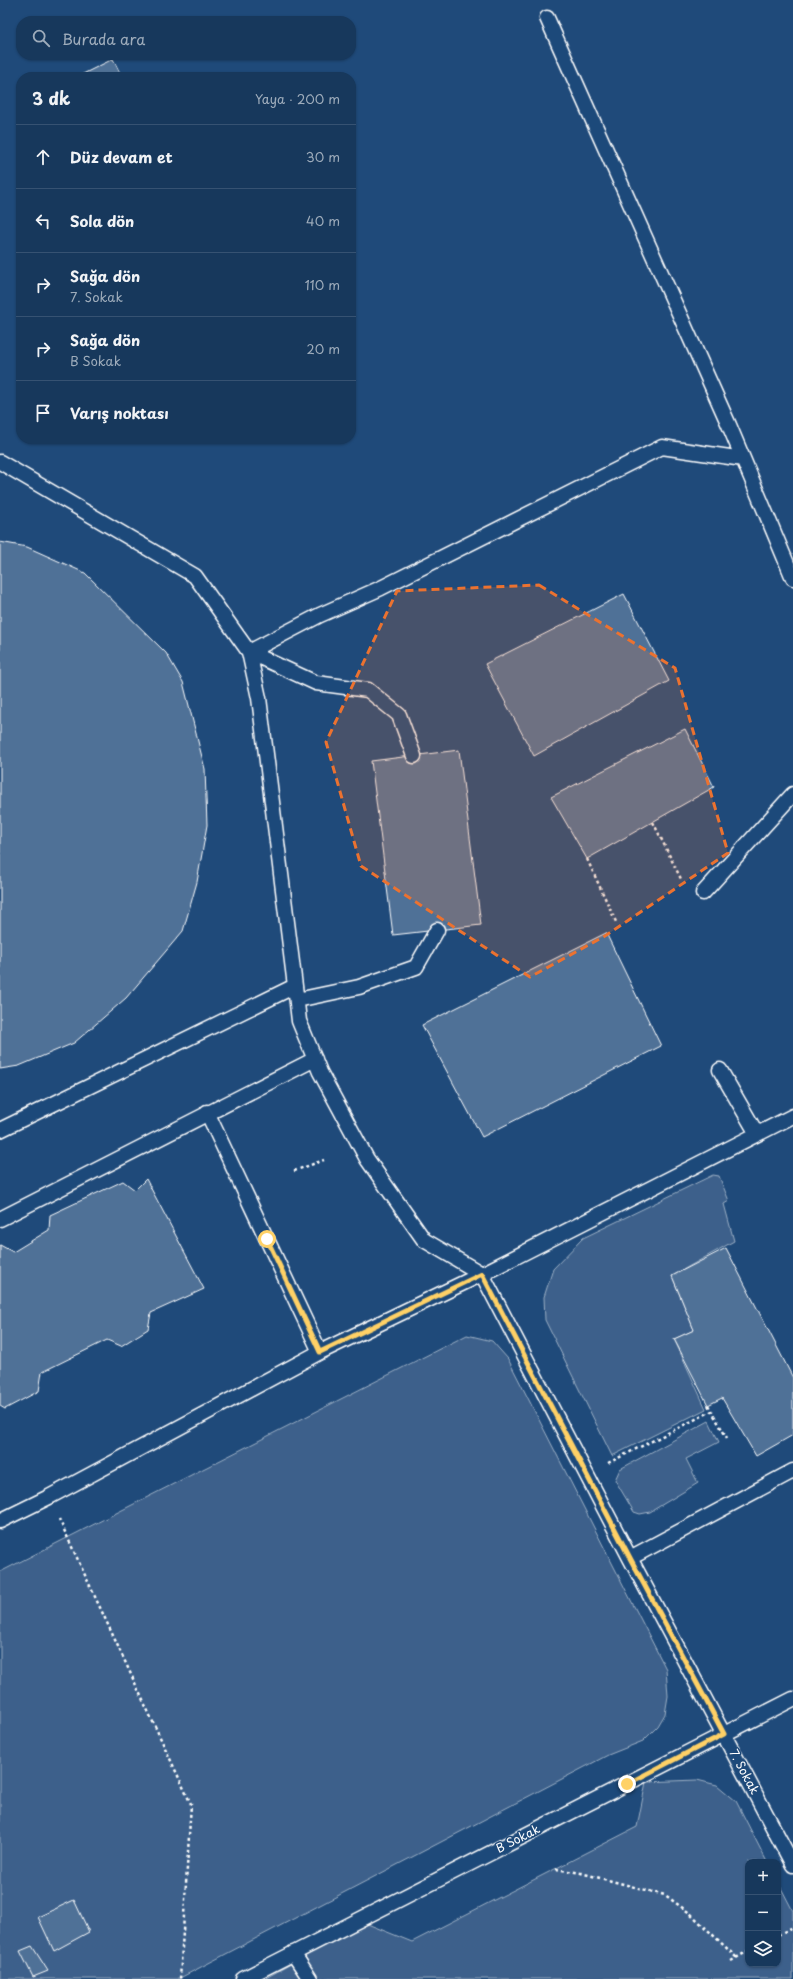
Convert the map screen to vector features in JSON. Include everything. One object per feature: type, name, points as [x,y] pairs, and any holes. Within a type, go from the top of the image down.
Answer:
[{"type":"lane","points":[[547,18],[726,418],[793,578]]},
{"type":"lane","points":[[250,652],[662,447],[743,459]]},
{"type":"lane","points":[[0,462],[195,576],[250,652],[259,698],[299,1021],[315,1058],[367,1159],[424,1240],[482,1274]]},
{"type":"lane","points":[[250,652],[316,683],[368,690],[400,715],[414,756]]},
{"type":"lane","points":[[702,893],[793,794]]},
{"type":"lane","points":[[0,1130],[296,993],[359,987],[416,967],[437,930]]},
{"type":"lane","points":[[0,1219],[315,1058]]},
{"type":"lane","points":[[720,1070],[757,1134]]},
{"type":"lane","points":[[207,1112],[320,1352]]},
{"type":"lane","points":[[0,1521],[320,1352],[482,1274],[793,1116]]},
{"type":"lane","name":"7. Sokak","points":[[482,1274],[630,1558],[793,1865]]},
{"type":"lane","points":[[630,1558],[793,1471]]},
{"type":"lane","name":"B Sokak","points":[[243,1979],[793,1699]]},
{"type":"lane","points":[[293,1954],[310,1979]]},
{"type":"path","points":[[653,822],[682,882]]},
{"type":"path","points":[[587,859],[617,924]]},
{"type":"path","points":[[294,1171],[324,1160]]},
{"type":"path","points":[[708,1405],[727,1438]]},
{"type":"path","points":[[587,1473],[712,1412]]},
{"type":"path","points":[[49,1496],[191,1804],[180,1979]]},
{"type":"path","points":[[556,1868],[665,1895],[691,1914],[737,1958]]},
{"type":"path","points":[[781,1933],[793,1927]]},
{"type":"path","points":[[731,1961],[745,1954]]},
{"type":"highlighted area","points":[[539,585],[675,668],[728,853],[605,936],[530,977],[361,866],[326,742],[397,591]]},
{"type":"shaded area","points":[[713,1175],[719,1176],[729,1201],[724,1204],[734,1241],[672,1276],[694,1330],[674,1339],[706,1409],[612,1456],[545,1320],[544,1297],[553,1269],[583,1238]]},
{"type":"shaded area","points":[[467,1335],[492,1341],[508,1359],[666,1669],[668,1696],[665,1714],[658,1726],[643,1741],[608,1755],[178,1979],[0,1979],[0,1572]]},
{"type":"shaded area","points":[[709,1421],[719,1442],[686,1459],[698,1483],[650,1512],[640,1514],[634,1512],[615,1480],[620,1469]]},
{"type":"shaded area","points":[[697,1780],[717,1785],[736,1801],[765,1859],[745,1859],[745,1967],[781,1967],[781,1888],[793,1911],[793,1979],[264,1979],[365,1923],[412,1942],[637,1827],[646,1782]]},
{"type":"building","points":[[114,60],[120,72],[87,72]]},
{"type":"building","points":[[0,542],[27,547],[85,573],[166,653],[183,682],[205,769],[207,825],[197,882],[183,931],[126,998],[74,1043],[19,1066],[0,1069]]},
{"type":"building","points":[[624,594],[669,681],[534,756],[485,664]]},
{"type":"building","points":[[685,729],[714,787],[587,859],[551,797]]},
{"type":"building","points":[[459,750],[481,925],[393,935],[371,761]]},
{"type":"building","points":[[606,933],[661,1046],[482,1137],[422,1025]]},
{"type":"building","points":[[146,1179],[204,1289],[151,1313],[148,1329],[121,1346],[107,1340],[42,1372],[39,1391],[5,1409],[0,1406],[0,1245],[13,1252],[49,1230],[50,1215],[123,1181],[135,1190]]},
{"type":"building","points":[[726,1248],[793,1378],[793,1435],[756,1456],[722,1398],[708,1405],[674,1339],[694,1330],[672,1276]]},
{"type":"building","points":[[74,1900],[89,1932],[54,1951],[38,1917]]},
{"type":"building","points":[[32,1946],[48,1971],[33,1977],[20,1951]]},
{"type":"route","points":[[267,1239],[320,1352],[482,1274],[630,1558],[724,1734],[627,1784]]}]
